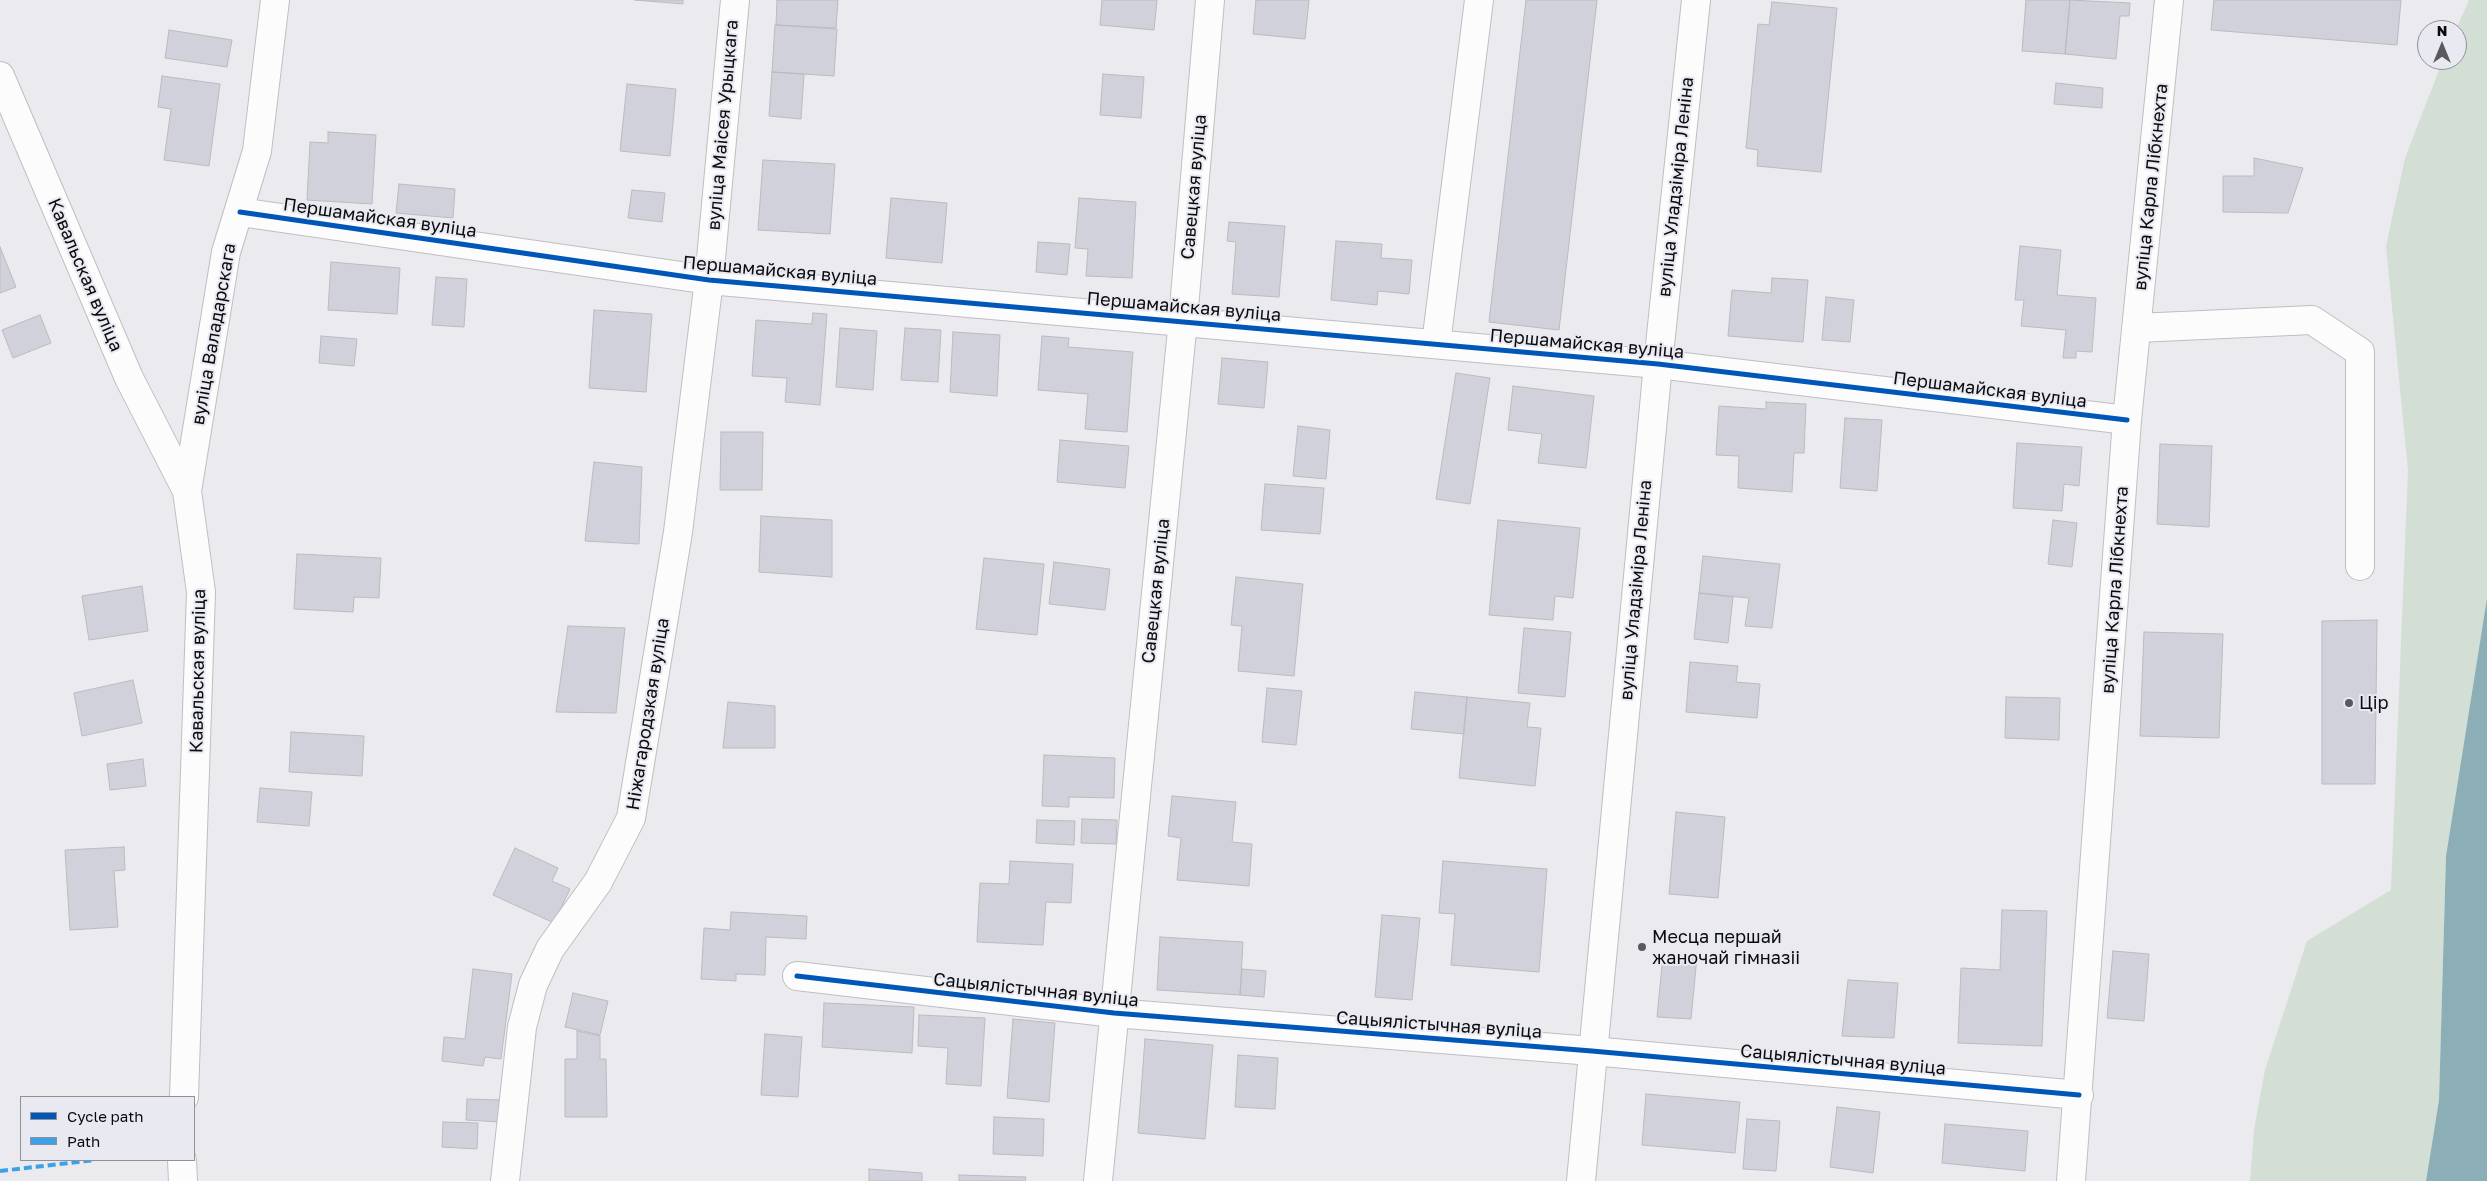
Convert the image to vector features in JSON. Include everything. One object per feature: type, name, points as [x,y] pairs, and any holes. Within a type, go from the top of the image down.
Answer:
[{"type":"street","name":"вуліца Валадарскага","points":[[187,491],[226,252],[240,212],[257,151],[275,0]]},
{"type":"street","name":"вуліца Маісея Урыцкага","points":[[709,280],[735,0]]},
{"type":"street","name":"Савецкая вуліца","points":[[1098,1181],[1183,320],[1210,0]]},
{"type":"street","points":[[1436,344],[1479,0]]},
{"type":"street","name":"вуліца Уладзіміра Леніна","points":[[1581,1181],[1658,364],[1696,0]]},
{"type":"street","name":"вуліца Карла Лібкнехта","points":[[2071,1181],[2079,1095],[2127,420],[2169,0]]},
{"type":"street","name":"Кавальская вуліца","points":[[0,76],[130,378],[187,491],[201,592],[184,1096]]},
{"type":"street","name":"Першамайская вуліца","points":[[240,212],[709,280],[1183,320],[1658,364],[2127,420]]},
{"type":"street","name":"Ніжагародзкая вуліца","points":[[505,1181],[522,1027],[533,984],[550,949],[598,882],[631,818],[678,532],[709,280]]},
{"type":"street","points":[[2137,328],[2312,320],[2360,352],[2360,566]]},
{"type":"street","name":"Сацыялістычная вуліца","points":[[798,976],[1114,1013],[1592,1050],[2079,1095]]},
{"type":"street","points":[[182,1161],[183,1181]]},
{"type":"shaded area","points":[[2469,0],[2487,0],[2487,598],[2446,856],[2439,1100],[2426,1181],[2250,1181],[2254,1130],[2265,1070],[2307,941],[2391,890],[2408,470],[2386,246],[2405,158],[2439,70],[2467,70],[2467,20],[2460,20]]},
{"type":"water","points":[[2487,598],[2487,1181],[2426,1181],[2439,1100],[2446,856]]},
{"type":"building","points":[[635,0],[683,0],[683,4]]},
{"type":"building","points":[[777,0],[838,0],[836,28],[776,25]]},
{"type":"building","points":[[1102,0],[1157,0],[1154,30],[1100,25]]},
{"type":"building","points":[[1256,0],[1309,0],[1305,39],[1253,34]]},
{"type":"building","points":[[1526,0],[1597,0],[1559,330],[1489,322]]},
{"type":"building","points":[[2026,0],[2070,0],[2065,54],[2022,51]]},
{"type":"building","points":[[2070,0],[2130,3],[2129,16],[2120,16],[2116,59],[2065,54]]},
{"type":"building","points":[[2214,0],[2401,0],[2397,45],[2211,30]]},
{"type":"building","points":[[1772,2],[1837,8],[1821,172],[1757,166],[1758,150],[1746,148],[1758,24],[1769,25]]},
{"type":"building","points":[[775,25],[837,29],[834,76],[772,72]]},
{"type":"building","points":[[169,30],[232,40],[227,67],[165,58]]},
{"type":"building","points":[[772,72],[804,74],[801,119],[769,116]]},
{"type":"building","points":[[1103,74],[1144,77],[1141,118],[1100,115]]},
{"type":"building","points":[[162,76],[220,84],[209,166],[164,160],[171,109],[158,107]]},
{"type":"building","points":[[2056,83],[2103,88],[2102,108],[2054,104]]},
{"type":"building","points":[[627,84],[676,89],[670,156],[620,151]]},
{"type":"building","points":[[328,132],[376,135],[372,204],[307,200],[310,142],[328,143]]},
{"type":"building","points":[[2254,158],[2303,168],[2288,213],[2223,212],[2223,176],[2254,176]]},
{"type":"building","points":[[763,160],[835,164],[830,234],[758,230]]},
{"type":"building","points":[[399,184],[455,189],[453,218],[396,213]]},
{"type":"building","points":[[632,190],[665,193],[662,222],[628,218]]},
{"type":"building","points":[[891,198],[947,203],[942,263],[886,258]]},
{"type":"building","points":[[1079,198],[1136,202],[1132,278],[1086,276],[1088,249],[1075,248]]},
{"type":"building","points":[[1229,222],[1285,226],[1279,297],[1232,294],[1236,242],[1227,241]]},
{"type":"building","points":[[1336,241],[1382,244],[1381,258],[1412,260],[1409,294],[1378,291],[1377,305],[1331,300]]},
{"type":"building","points":[[1038,242],[1070,244],[1067,275],[1036,272]]},
{"type":"building","points":[[2020,246],[2061,250],[2057,295],[2096,298],[2092,352],[2076,351],[2076,358],[2063,358],[2066,330],[2021,326],[2024,300],[2015,300]]},
{"type":"building","points":[[0,247],[16,287],[0,293]]},
{"type":"building","points":[[331,262],[400,268],[397,314],[328,310]]},
{"type":"building","points":[[436,277],[467,279],[464,327],[432,325]]},
{"type":"building","points":[[1772,278],[1808,280],[1803,342],[1728,336],[1732,290],[1771,293]]},
{"type":"building","points":[[1826,297],[1854,300],[1850,342],[1822,340]]},
{"type":"building","points":[[594,310],[652,314],[646,392],[589,388]]},
{"type":"building","points":[[813,313],[827,314],[820,405],[785,402],[787,378],[752,376],[756,320],[812,324]]},
{"type":"building","points":[[40,315],[51,343],[13,358],[2,330]]},
{"type":"building","points":[[840,328],[877,331],[873,390],[836,387]]},
{"type":"building","points":[[905,328],[941,330],[938,382],[901,380]]},
{"type":"building","points":[[953,332],[1000,335],[997,396],[950,392]]},
{"type":"building","points":[[321,336],[357,339],[354,366],[319,363]]},
{"type":"building","points":[[1042,336],[1069,338],[1068,347],[1133,352],[1127,432],[1085,429],[1088,394],[1038,390]]},
{"type":"building","points":[[1222,358],[1268,362],[1264,408],[1218,404]]},
{"type":"building","points":[[1456,373],[1490,378],[1470,504],[1436,499]]},
{"type":"building","points":[[1513,386],[1594,396],[1586,468],[1538,463],[1542,434],[1508,430]]},
{"type":"building","points":[[1766,402],[1806,404],[1804,453],[1794,453],[1792,492],[1738,488],[1739,456],[1716,455],[1719,406],[1766,409]]},
{"type":"building","points":[[1845,418],[1882,420],[1877,491],[1840,488]]},
{"type":"building","points":[[1298,426],[1330,430],[1326,479],[1293,476]]},
{"type":"building","points":[[721,432],[763,432],[762,490],[720,490]]},
{"type":"building","points":[[1060,440],[1129,446],[1125,488],[1057,482]]},
{"type":"building","points":[[2017,443],[2082,447],[2079,486],[2064,484],[2062,511],[2013,508]]},
{"type":"building","points":[[2160,444],[2212,446],[2209,527],[2157,524]]},
{"type":"building","points":[[594,462],[642,467],[639,544],[585,541]]},
{"type":"building","points":[[1265,484],[1324,488],[1320,534],[1261,530]]},
{"type":"building","points":[[761,516],[832,520],[832,577],[759,572]]},
{"type":"building","points":[[1498,520],[1580,528],[1573,598],[1555,596],[1553,620],[1489,615]]},
{"type":"building","points":[[2053,520],[2077,523],[2072,567],[2048,564]]},
{"type":"building","points":[[297,554],[381,558],[379,598],[354,597],[353,612],[294,609]]},
{"type":"building","points":[[1703,556],[1780,564],[1772,628],[1745,626],[1749,598],[1699,593]]},
{"type":"building","points":[[984,558],[1044,564],[1037,635],[976,629]]},
{"type":"building","points":[[1054,562],[1110,569],[1105,610],[1049,604]]},
{"type":"building","points":[[1236,577],[1303,584],[1294,676],[1238,671],[1242,626],[1231,625]]},
{"type":"building","points":[[142,586],[148,631],[89,640],[82,596]]},
{"type":"building","points":[[1699,593],[1733,597],[1728,643],[1694,639]]},
{"type":"building","name":"Цір","points":[[2377,620],[2375,784],[2322,784],[2322,621]]},
{"type":"building","points":[[568,626],[625,628],[616,713],[556,712]]},
{"type":"building","points":[[1524,628],[1571,632],[1565,697],[1518,693]]},
{"type":"building","points":[[2144,632],[2223,634],[2219,738],[2140,736]]},
{"type":"building","points":[[1690,662],[1738,666],[1736,682],[1760,684],[1757,718],[1686,712]]},
{"type":"building","points":[[133,680],[142,723],[82,736],[74,693]]},
{"type":"building","points":[[1267,688],[1302,691],[1296,745],[1262,742]]},
{"type":"building","points":[[1415,692],[1467,697],[1464,734],[1411,729]]},
{"type":"building","points":[[1467,697],[1530,703],[1527,727],[1541,728],[1535,786],[1459,778]]},
{"type":"building","points":[[2006,697],[2060,698],[2059,740],[2005,738]]},
{"type":"building","points":[[728,702],[775,706],[775,748],[723,748]]},
{"type":"building","points":[[291,732],[364,736],[362,776],[289,772]]},
{"type":"building","points":[[1044,755],[1115,758],[1114,798],[1069,797],[1069,807],[1042,806]]},
{"type":"building","points":[[143,759],[146,786],[110,790],[107,764]]},
{"type":"building","points":[[260,788],[312,792],[309,826],[257,822]]},
{"type":"building","points":[[1172,796],[1236,802],[1232,842],[1252,844],[1249,886],[1177,880],[1181,838],[1168,836]]},
{"type":"building","points":[[1676,812],[1725,817],[1718,898],[1669,894]]},
{"type":"building","points":[[1082,819],[1117,820],[1116,844],[1081,843]]},
{"type":"building","points":[[1037,820],[1075,821],[1074,845],[1036,843]]},
{"type":"building","points":[[124,847],[125,870],[114,871],[118,927],[70,930],[65,850]]},
{"type":"building","points":[[515,848],[558,868],[552,881],[570,889],[554,923],[493,895]]},
{"type":"building","points":[[1010,861],[1073,864],[1071,903],[1046,902],[1043,945],[977,942],[980,883],[1009,884]]},
{"type":"building","points":[[1443,861],[1547,869],[1539,972],[1451,965],[1455,914],[1439,913]]},
{"type":"building","points":[[2002,910],[2047,911],[2042,1046],[1958,1043],[1961,968],[2000,970]]},
{"type":"building","points":[[731,912],[807,916],[806,939],[766,937],[765,975],[736,974],[736,981],[701,979],[704,928],[730,930]]},
{"type":"building","points":[[1382,915],[1420,918],[1412,1000],[1375,997]]},
{"type":"building","points":[[1160,937],[1243,942],[1240,995],[1157,990]]},
{"type":"building","points":[[2113,951],[2149,954],[2144,1021],[2107,1018]]},
{"type":"building","points":[[1663,955],[1697,957],[1691,1019],[1657,1017]]},
{"type":"building","points":[[473,969],[512,974],[501,1059],[485,1057],[483,1066],[442,1061],[444,1037],[465,1039]]},
{"type":"building","points":[[1242,969],[1266,971],[1264,997],[1240,995]]},
{"type":"building","points":[[1848,980],[1898,983],[1894,1038],[1842,1036]]},
{"type":"building","points":[[573,993],[608,1001],[600,1035],[565,1027]]},
{"type":"building","points":[[824,1003],[914,1007],[912,1053],[822,1047]]},
{"type":"building","points":[[919,1015],[985,1018],[981,1086],[946,1084],[948,1048],[918,1046]]},
{"type":"building","points":[[1013,1019],[1055,1023],[1049,1102],[1007,1098]]},
{"type":"building","points":[[577,1031],[600,1036],[600,1059],[606,1059],[607,1117],[565,1117],[565,1059],[577,1059]]},
{"type":"building","points":[[765,1034],[802,1037],[798,1097],[761,1095]]},
{"type":"building","points":[[1145,1039],[1213,1045],[1205,1139],[1138,1133]]},
{"type":"building","points":[[1238,1055],[1278,1058],[1275,1109],[1235,1107]]},
{"type":"building","points":[[1646,1094],[1740,1102],[1735,1153],[1642,1145]]},
{"type":"building","points":[[467,1099],[503,1100],[501,1122],[466,1120]]},
{"type":"building","points":[[1837,1107],[1880,1112],[1873,1173],[1830,1167]]},
{"type":"building","points":[[994,1117],[1044,1119],[1043,1156],[993,1154]]},
{"type":"building","points":[[1747,1119],[1780,1121],[1776,1171],[1743,1169]]},
{"type":"building","points":[[443,1122],[478,1123],[477,1149],[442,1147]]},
{"type":"building","points":[[1945,1124],[2028,1131],[2025,1171],[1942,1163]]},
{"type":"building","points":[[869,1169],[922,1173],[922,1181],[869,1181]]},
{"type":"building","points":[[959,1175],[1026,1177],[1025,1181],[959,1181]]},
{"type":"marked path","points":[[0,1171],[86,1161]]},
{"type":"cycle path","points":[[240,212],[709,280],[1658,364],[2127,420]]},
{"type":"cycle path","points":[[797,976],[1114,1013],[1592,1051],[2079,1095]]},
{"type":"place","name":"Цір","points":[[2349,703]]},
{"type":"place","name":"Месца першай жаночай гімназіі","points":[[1642,947]]}]
